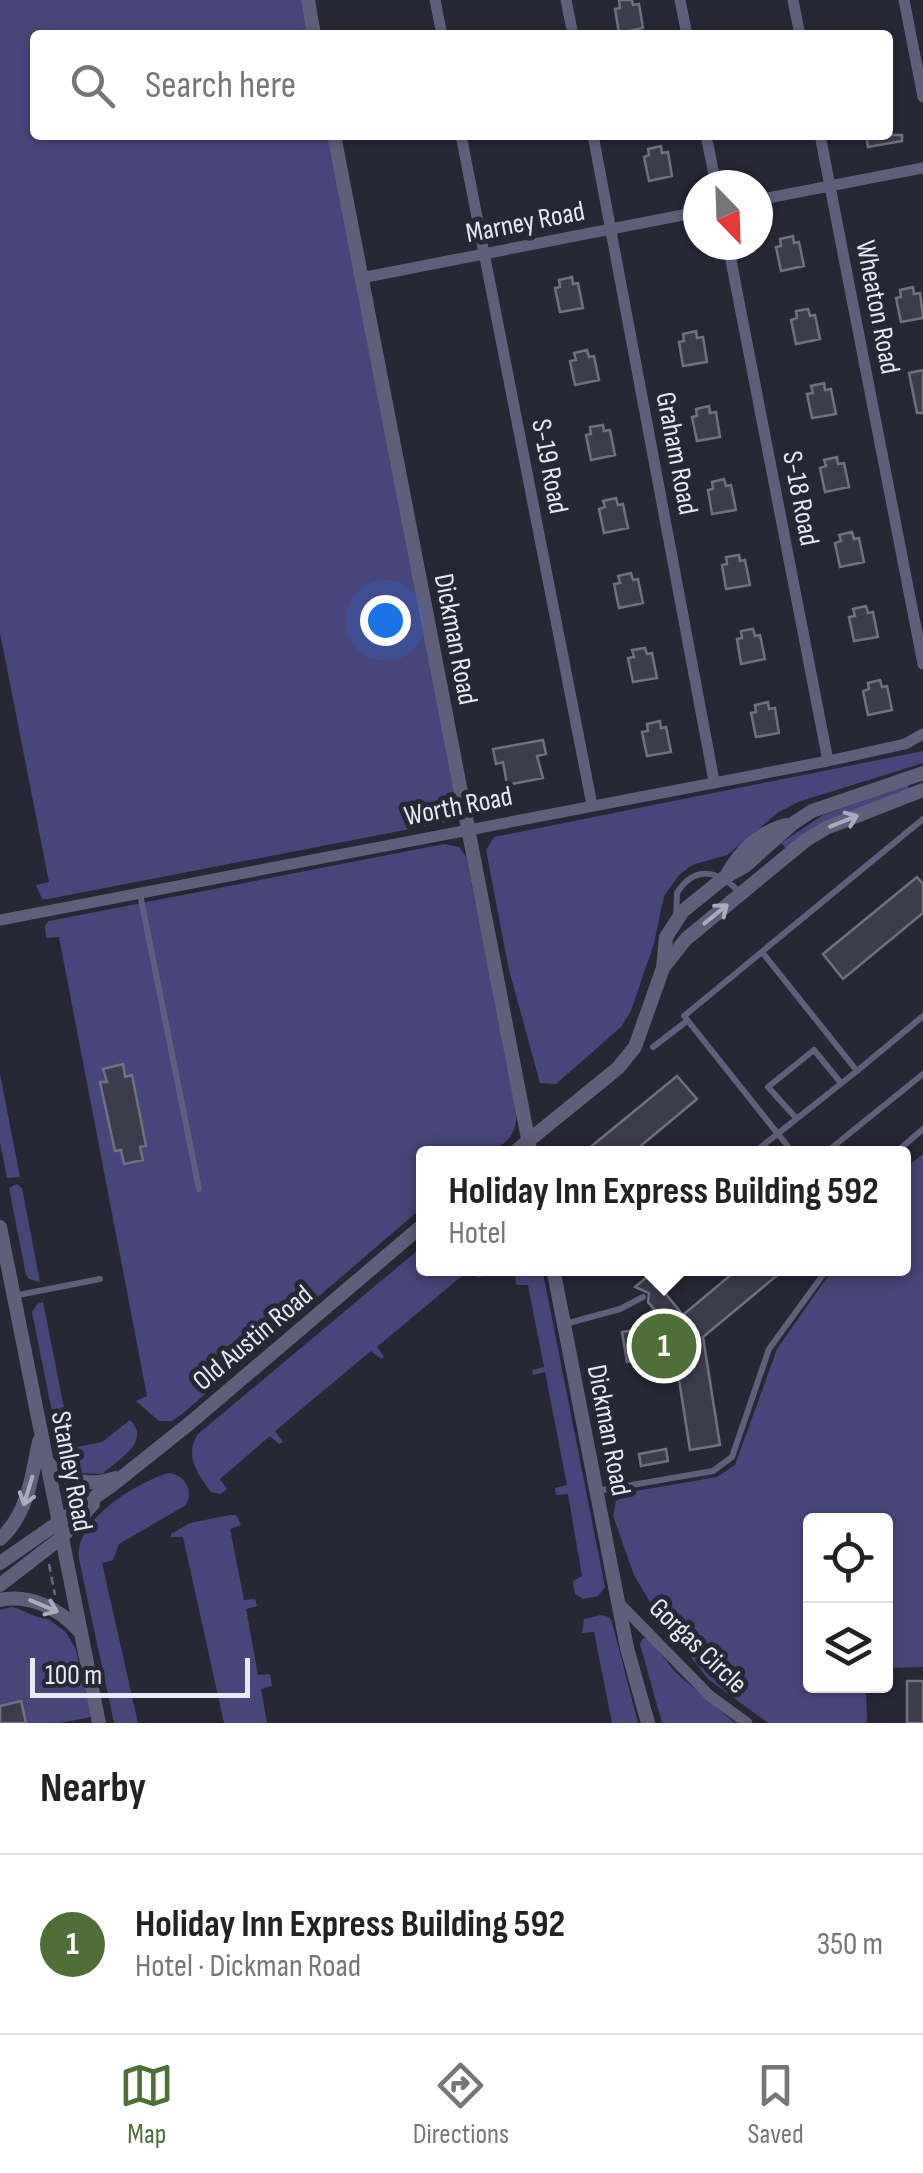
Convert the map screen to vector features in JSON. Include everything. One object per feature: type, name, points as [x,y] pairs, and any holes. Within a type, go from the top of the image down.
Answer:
[{"type":"street","points":[[308,0],[313,30]]},
{"type":"street","points":[[435,0],[441,30]]},
{"type":"street","points":[[566,0],[572,30]]},
{"type":"street","points":[[680,0],[686,30]]},
{"type":"street","points":[[793,0],[799,30]]},
{"type":"street","points":[[904,0],[923,97]]},
{"type":"street","name":"Dickman Road","points":[[335,140],[530,1146]]},
{"type":"street","name":"S-19 Road","points":[[462,140],[592,805]]},
{"type":"street","name":"Graham Road","points":[[594,140],[714,781]]},
{"type":"street","points":[[707,140],[713,170]]},
{"type":"street","name":"Wheaton Road","points":[[821,140],[923,664]]},
{"type":"street","points":[[773,197],[923,168]]},
{"type":"street","name":"Marney Road","points":[[361,278],[683,215]]},
{"type":"street","name":"S-18 Road","points":[[731,260],[828,761]]},
{"type":"street","name":"Worth Road","points":[[0,920],[828,761],[905,744],[923,734]]},
{"type":"street","points":[[531,1146],[618,1068],[634,1047],[663,968],[666,937],[676,921],[792,824],[836,801],[923,774]]},
{"type":"street","points":[[663,968],[686,940],[826,828],[923,790]]},
{"type":"street","name":"Stanley Road","points":[[0,1228],[7,1297],[46,1461],[99,1723]]},
{"type":"street","name":"Old Austin Road","points":[[0,1585],[61,1538],[111,1486],[416,1231]]},
{"type":"street","name":"Dickman Road","points":[[555,1276],[617,1602]]},
{"type":"street","points":[[0,1539],[19,1517],[30,1488],[40,1436]]},
{"type":"street","points":[[46,1461],[63,1476],[84,1483],[103,1482],[125,1474]]},
{"type":"street","name":"Old Austin Road","points":[[0,1563],[111,1486]]},
{"type":"street","points":[[0,1600],[28,1600],[49,1606],[68,1618],[80,1632]]},
{"type":"street","points":[[617,1602],[648,1723]]},
{"type":"street","name":"Gorgas Circle","points":[[617,1602],[710,1696],[746,1723]]},
{"type":"lane","points":[[788,1146],[684,1016],[923,818]]},
{"type":"lane","points":[[725,877],[740,894]]},
{"type":"lane","points":[[139,893],[199,1189]]},
{"type":"lane","points":[[762,952],[857,1070]]},
{"type":"lane","points":[[762,1146],[923,1016]]},
{"type":"lane","points":[[653,1047],[687,1021]]},
{"type":"lane","points":[[796,1118],[768,1087],[814,1050],[842,1083]]},
{"type":"lane","points":[[834,1146],[923,1074]]},
{"type":"lane","points":[[904,1146],[923,1130]]},
{"type":"lane","points":[[662,1283],[669,1276]]},
{"type":"lane","points":[[596,1491],[712,1471],[732,1457],[768,1350],[822,1276]]},
{"type":"lane","points":[[7,1297],[100,1279]]},
{"type":"lane","points":[[564,1324],[620,1309],[643,1296]]},
{"type":"path","points":[[49,1562],[56,1599]]},
{"type":"shaded area","points":[[0,0],[301,0],[306,30],[30,30],[30,140],[328,140],[457,803],[446,822],[42,899],[36,885],[49,882],[0,633]]},
{"type":"shaded area","points":[[923,751],[923,763],[798,802],[779,812],[727,855],[692,865],[679,875],[664,896],[654,943],[631,1011],[621,1027],[556,1084],[540,1083],[509,970],[486,850],[494,837]]},
{"type":"shaded area","points":[[908,785],[909,789],[787,850],[781,843],[823,815]]},
{"type":"shaded area","points":[[444,844],[459,847],[466,857],[516,1103],[516,1122],[510,1136],[499,1146],[416,1146],[416,1213],[172,1421],[159,1421],[136,1401],[147,1396],[59,937],[46,938],[45,925],[49,921]]},
{"type":"shaded area","points":[[0,1074],[20,1177],[7,1178],[0,1142]]},
{"type":"shaded area","points":[[923,1154],[923,1667],[893,1668],[893,1513],[803,1513],[803,1693],[866,1693],[867,1723],[768,1723],[708,1679],[657,1614],[634,1575],[613,1516],[616,1501],[630,1492],[717,1477],[735,1465],[777,1349],[828,1276],[911,1276],[911,1163]]},
{"type":"shaded area","points":[[17,1184],[22,1188],[40,1282],[26,1275],[9,1188]]},
{"type":"shaded area","points":[[416,1252],[416,1276],[462,1276],[377,1347],[384,1357],[381,1359],[371,1351],[275,1431],[283,1442],[279,1444],[270,1436],[220,1479],[227,1489],[220,1494],[211,1492],[197,1471],[192,1449],[198,1434]]},
{"type":"shaded area","points":[[515,1276],[544,1276],[605,1587],[598,1596],[583,1599],[575,1594],[573,1581],[582,1576],[568,1494],[556,1495],[555,1488],[567,1485],[545,1372],[533,1375],[532,1370],[544,1367],[528,1285],[516,1285]]},
{"type":"shaded area","points":[[43,1302],[72,1448],[102,1442],[130,1420],[136,1428],[130,1450],[102,1474],[81,1473],[62,1462],[32,1312]]},
{"type":"shaded area","points":[[168,1473],[186,1484],[186,1505],[119,1544],[113,1560],[102,1563],[138,1723],[114,1723],[79,1559],[80,1545],[86,1531],[109,1505]]},
{"type":"shaded area","points":[[236,1515],[241,1525],[230,1529],[244,1600],[255,1599],[257,1606],[246,1609],[258,1675],[270,1674],[272,1686],[261,1689],[267,1723],[224,1723],[183,1537],[171,1537],[190,1523]]},
{"type":"shaded area","points":[[12,1607],[48,1619],[65,1631],[76,1650],[91,1717],[60,1723],[26,1723],[20,1701],[0,1706],[0,1610]]},
{"type":"shaded area","points":[[601,1615],[612,1622],[638,1723],[612,1723],[594,1632],[582,1633],[584,1619]]},
{"type":"shaded area","points":[[643,1638],[649,1638],[675,1672],[735,1723],[662,1723],[640,1644]]},
{"type":"building","points":[[619,0],[639,4],[643,28],[618,30],[615,9],[620,8]]},
{"type":"building","points":[[893,135],[902,135],[902,141],[868,147],[867,140],[893,140]]},
{"type":"building","points":[[661,146],[662,153],[668,152],[672,176],[649,181],[644,157],[649,155],[648,149]]},
{"type":"building","points":[[793,236],[794,243],[799,242],[804,266],[781,271],[776,247],[781,246],[780,239]]},
{"type":"building","points":[[572,277],[573,284],[578,283],[583,308],[560,312],[555,288],[560,287],[559,280]]},
{"type":"building","points":[[913,287],[914,294],[920,293],[923,318],[901,322],[896,298],[901,297],[900,290]]},
{"type":"building","points":[[808,309],[810,316],[815,315],[820,339],[796,344],[791,320],[797,318],[796,311]]},
{"type":"building","points":[[696,331],[697,338],[703,337],[707,362],[683,366],[679,342],[684,341],[683,334]]},
{"type":"building","points":[[587,350],[589,357],[594,356],[599,380],[575,385],[570,361],[576,360],[574,353]]},
{"type":"building","points":[[923,370],[923,413],[917,413],[909,373]]},
{"type":"building","points":[[824,383],[825,390],[831,389],[836,414],[812,418],[807,394],[813,393],[811,386]]},
{"type":"building","points":[[709,406],[710,413],[716,412],[720,437],[697,441],[692,417],[697,416],[696,409]]},
{"type":"building","points":[[603,425],[604,431],[610,430],[615,455],[591,460],[586,435],[591,434],[590,427]]},
{"type":"building","points":[[837,457],[838,464],[844,463],[849,487],[825,492],[820,468],[826,466],[824,460]]},
{"type":"building","points":[[724,479],[726,486],[731,485],[736,510],[712,514],[708,490],[713,489],[712,482]]},
{"type":"building","points":[[616,498],[618,505],[623,504],[628,528],[604,533],[599,509],[605,507],[603,501]]},
{"type":"building","points":[[852,532],[854,539],[859,538],[864,562],[840,567],[835,543],[841,541],[839,535]]},
{"type":"building","points":[[739,555],[740,561],[745,560],[750,585],[726,589],[722,565],[727,564],[726,557]]},
{"type":"building","points":[[631,573],[633,580],[638,579],[643,603],[619,608],[614,584],[620,583],[618,576]]},
{"type":"building","points":[[866,606],[868,613],[873,612],[878,637],[854,641],[849,617],[855,616],[853,609]]},
{"type":"building","points":[[753,629],[755,636],[760,635],[765,659],[741,664],[737,639],[742,638],[741,631]]},
{"type":"building","points":[[645,648],[647,654],[652,653],[657,678],[633,682],[628,658],[634,657],[632,650]]},
{"type":"building","points":[[880,680],[882,687],[887,686],[892,710],[868,715],[863,691],[869,689],[868,683]]},
{"type":"building","points":[[768,702],[769,709],[775,708],[779,733],[756,737],[751,713],[756,712],[755,705]]},
{"type":"building","points":[[660,721],[661,728],[666,727],[671,752],[647,756],[642,732],[648,731],[647,724]]},
{"type":"building","points":[[543,740],[546,754],[537,756],[543,778],[507,785],[503,762],[496,764],[493,749]]},
{"type":"building","points":[[917,877],[923,884],[923,913],[843,979],[823,954]]},
{"type":"building","points":[[123,1064],[125,1077],[132,1075],[146,1146],[140,1147],[143,1160],[124,1164],[121,1150],[115,1151],[100,1082],[107,1082],[103,1069]]},
{"type":"building","points":[[677,1076],[697,1099],[641,1146],[592,1146]]},
{"type":"building","points":[[648,1276],[656,1276],[656,1287],[666,1288],[665,1293],[683,1315],[729,1276],[776,1276],[703,1337],[720,1445],[690,1450],[675,1354],[627,1362],[622,1332],[667,1325],[648,1302],[649,1293],[635,1287]]},
{"type":"building","points":[[666,1449],[668,1461],[641,1466],[639,1454]]},
{"type":"building","points":[[907,1681],[923,1681],[923,1723],[907,1723]]},
{"type":"building","points":[[21,1701],[26,1723],[0,1723],[0,1706]]},
{"type":"place","name":"Holiday Inn Express Building 592","points":[[664,1346]]}]
